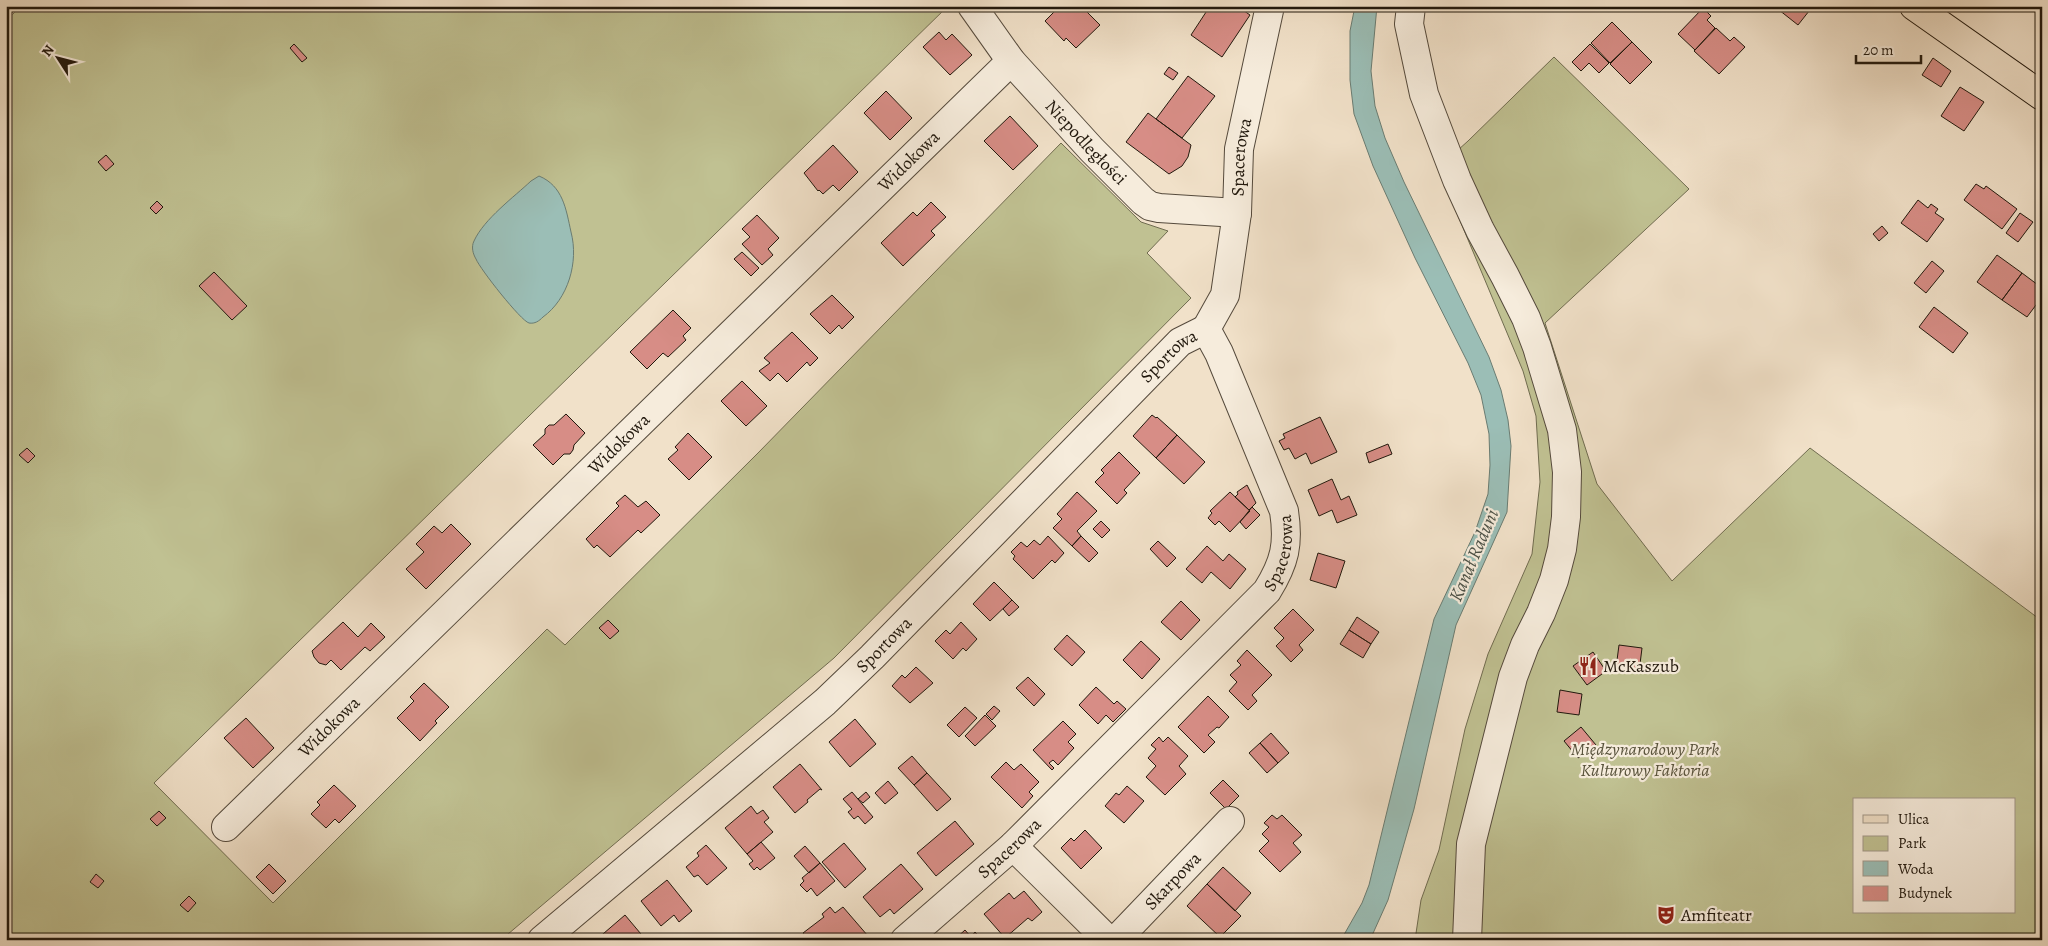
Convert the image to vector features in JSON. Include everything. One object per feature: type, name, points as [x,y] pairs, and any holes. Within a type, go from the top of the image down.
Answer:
[{"type":"main road","points":[[1914,6],[2042,96]]},
{"type":"street","name":"Niepodległości","points":[[972,6],[1010,61],[1128,188],[1150,206],[1183,211],[1237,213]]},
{"type":"street","name":"Spacerowa","points":[[905,940],[1013,846],[1267,590],[1278,574],[1285,554],[1288,534],[1284,511],[1219,353],[1206,329],[1225,295],[1237,213],[1239,149],[1270,6]]},
{"type":"street","points":[[1411,6],[1409,24],[1424,94],[1457,180],[1480,230],[1505,276],[1534,340],[1562,430],[1567,472],[1566,517],[1562,549],[1554,580],[1513,677],[1471,844],[1467,940]]},
{"type":"street","name":"Widokowa","points":[[226,828],[1010,61]]},
{"type":"street","name":"Sportowa","points":[[542,940],[825,702],[872,657],[1180,342],[1206,329]]},
{"type":"street","name":"Skarpowa","points":[[1116,940],[1230,821]]},
{"type":"street","points":[[1013,846],[1108,940]]},
{"type":"green space","points":[[21,6],[948,6],[154,783],[273,903],[547,629],[565,645],[758,453],[1061,143],[1141,222],[1168,231],[1147,253],[1191,298],[834,658],[501,940],[6,940],[6,21]]},
{"type":"green space","name":"Międzynarodowy Park Kulturowy Faktoria","points":[[1554,57],[1689,189],[1545,323],[1597,484],[1672,581],[1810,448],[2042,621],[2042,940],[1415,940],[1421,900],[1439,850],[1465,729],[1488,654],[1532,554],[1540,482],[1536,416],[1523,371],[1438,168]]},
{"type":"water","name":"Kanał Raduni","points":[[1355,6],[1377,6],[1371,71],[1375,106],[1385,138],[1404,182],[1489,357],[1501,390],[1508,420],[1511,446],[1507,512],[1456,625],[1414,809],[1388,900],[1370,940],[1341,940],[1362,903],[1369,885],[1434,619],[1475,532],[1488,494],[1490,465],[1489,434],[1481,395],[1468,363],[1415,258],[1373,166],[1354,114],[1350,80],[1350,31]]},
{"type":"water","points":[[539,176],[553,186],[562,199],[571,232],[574,255],[569,279],[559,300],[540,320],[535,323],[529,323],[518,314],[492,283],[479,265],[473,246],[479,233],[492,217],[508,201]]},
{"type":"building","points":[[1060,6],[1081,6],[1100,25],[1076,48],[1066,38],[1064,41],[1045,21]]},
{"type":"building","points":[[1210,6],[1237,6],[1250,15],[1222,57],[1191,35]]},
{"type":"building","points":[[1774,6],[1813,6],[1798,25]]},
{"type":"building","points":[[1703,8],[1711,16],[1707,20],[1715,28],[1695,50],[1678,34]]},
{"type":"building","points":[[1612,22],[1632,42],[1610,63],[1591,43]]},
{"type":"building","points":[[1716,28],[1730,41],[1734,37],[1745,47],[1719,74],[1694,51]]},
{"type":"building","points":[[939,32],[946,40],[952,34],[972,55],[950,75],[923,47]]},
{"type":"building","points":[[1632,42],[1652,62],[1630,84],[1610,64]]},
{"type":"building","points":[[294,44],[307,58],[302,62],[290,48]]},
{"type":"building","points":[[1590,44],[1609,63],[1599,73],[1589,63],[1581,71],[1572,62]]},
{"type":"building","points":[[1933,58],[1951,71],[1941,87],[1922,75]]},
{"type":"building","points":[[1169,67],[1178,73],[1173,80],[1164,74]]},
{"type":"building","points":[[1188,76],[1215,96],[1182,138],[1156,119]]},
{"type":"building","points":[[1960,87],[1984,102],[1964,131],[1941,116]]},
{"type":"building","points":[[886,91],[912,118],[890,140],[864,113]]},
{"type":"building","points":[[1148,113],[1191,145],[1188,157],[1182,166],[1169,174],[1126,142]]},
{"type":"building","points":[[1010,116],[1038,146],[1013,170],[984,141]]},
{"type":"building","points":[[833,145],[858,172],[839,191],[833,185],[823,194],[818,191],[804,173]]},
{"type":"building","points":[[106,155],[114,164],[106,171],[98,162]]},
{"type":"building","points":[[1976,184],[1984,189],[1986,186],[2017,209],[2002,229],[1964,200]]},
{"type":"building","points":[[1918,200],[1928,208],[1931,204],[1938,209],[1935,213],[1944,219],[1927,242],[1901,223]]},
{"type":"building","points":[[157,201],[163,207],[156,214],[150,208]]},
{"type":"building","points":[[931,202],[946,217],[931,231],[935,235],[903,266],[881,243],[913,212],[917,216]]},
{"type":"building","points":[[2020,213],[2033,222],[2018,242],[2006,233]]},
{"type":"building","points":[[757,215],[779,238],[768,249],[773,255],[762,265],[742,244],[750,237],[742,229]]},
{"type":"building","points":[[1882,226],[1888,233],[1879,241],[1873,234]]},
{"type":"building","points":[[742,252],[759,268],[751,276],[734,259]]},
{"type":"building","points":[[1997,255],[2022,273],[2002,300],[1977,282]]},
{"type":"building","points":[[1932,261],[1944,271],[1926,293],[1914,283]]},
{"type":"building","points":[[214,272],[247,306],[232,320],[199,286]]},
{"type":"building","points":[[2022,273],[2042,288],[2042,297],[2027,317],[2002,300]]},
{"type":"building","points":[[832,295],[854,317],[842,329],[839,325],[830,334],[810,314]]},
{"type":"building","points":[[1934,307],[1968,333],[1953,353],[1919,327]]},
{"type":"building","points":[[673,310],[691,328],[683,336],[686,340],[668,357],[663,353],[647,369],[630,352]]},
{"type":"building","points":[[792,332],[818,358],[810,366],[807,362],[787,382],[778,373],[770,381],[759,371],[770,363],[764,358]]},
{"type":"building","points":[[742,381],[767,406],[746,426],[721,401]]},
{"type":"building","points":[[566,414],[585,433],[574,445],[570,454],[564,454],[553,465],[533,445],[545,434],[545,429],[549,425],[554,425]]},
{"type":"building","points":[[1152,415],[1157,417],[1177,435],[1156,458],[1133,436]]},
{"type":"building","points":[[1320,417],[1337,452],[1311,464],[1306,453],[1295,459],[1289,448],[1284,450],[1279,441],[1285,438],[1283,434]]},
{"type":"building","points":[[688,433],[712,457],[689,480],[668,459],[678,450],[675,447]]},
{"type":"building","points":[[1177,435],[1205,462],[1184,484],[1156,458]]},
{"type":"building","points":[[1388,444],[1392,454],[1369,463],[1366,453]]},
{"type":"building","points":[[27,448],[35,456],[28,463],[19,455]]},
{"type":"building","points":[[1119,452],[1140,473],[1124,490],[1127,493],[1117,504],[1095,482],[1104,473],[1101,470]]},
{"type":"building","points":[[1332,479],[1341,500],[1349,496],[1357,515],[1337,523],[1332,510],[1319,516],[1308,490]]},
{"type":"building","points":[[1247,485],[1256,503],[1249,510],[1235,497],[1238,494],[1237,492]]},
{"type":"building","points":[[1077,492],[1097,511],[1077,531],[1081,536],[1072,546],[1053,528],[1062,519],[1057,514]]},
{"type":"building","points":[[1230,492],[1250,511],[1230,532],[1219,521],[1215,525],[1208,518],[1212,513],[1210,511]]},
{"type":"building","points":[[625,495],[638,507],[646,501],[660,515],[641,533],[638,530],[610,557],[597,545],[594,548],[586,539],[619,506],[616,503]]},
{"type":"building","points":[[1252,507],[1260,515],[1246,529],[1240,522]]},
{"type":"building","points":[[1101,521],[1110,530],[1102,538],[1093,529]]},
{"type":"building","points":[[451,524],[471,544],[426,589],[406,569],[424,552],[416,544],[434,526],[442,533]]},
{"type":"building","points":[[1048,536],[1064,553],[1055,563],[1052,560],[1033,579],[1013,559],[1015,556],[1011,552],[1021,542],[1027,547],[1034,540],[1040,545]]},
{"type":"building","points":[[1081,536],[1098,553],[1089,562],[1072,546]]},
{"type":"building","points":[[1158,541],[1176,558],[1167,567],[1150,549]]},
{"type":"building","points":[[1207,546],[1223,561],[1229,554],[1246,569],[1230,589],[1211,572],[1202,583],[1186,569]]},
{"type":"building","points":[[1318,553],[1345,561],[1336,588],[1310,580]]},
{"type":"building","points":[[994,582],[1012,600],[990,621],[973,604]]},
{"type":"building","points":[[1012,600],[1019,607],[1009,616],[1003,609]]},
{"type":"building","points":[[1181,601],[1200,620],[1181,640],[1161,622]]},
{"type":"building","points":[[1293,609],[1314,630],[1299,645],[1303,650],[1291,662],[1276,646],[1284,638],[1274,628]]},
{"type":"building","points":[[1357,617],[1379,632],[1371,644],[1349,630]]},
{"type":"building","points":[[608,620],[619,631],[610,639],[599,628]]},
{"type":"building","points":[[343,622],[358,637],[371,623],[385,637],[370,651],[365,647],[341,670],[331,660],[326,665],[319,663],[312,651]]},
{"type":"building","points":[[961,622],[977,639],[966,651],[963,648],[953,659],[935,641],[946,630],[950,634]]},
{"type":"building","points":[[1349,630],[1371,644],[1363,658],[1340,644]]},
{"type":"building","points":[[1067,635],[1085,652],[1072,666],[1054,649]]},
{"type":"building","points":[[1141,641],[1160,659],[1142,679],[1123,660]]},
{"type":"building","points":[[1619,645],[1642,648],[1639,672],[1616,668]]},
{"type":"building","points":[[1247,650],[1272,675],[1252,695],[1257,701],[1248,710],[1229,691],[1237,682],[1230,675],[1241,665],[1237,661]]},
{"type":"building","points":[[1593,652],[1606,671],[1587,685],[1573,666]]},
{"type":"building","points":[[916,667],[933,683],[910,703],[892,686],[902,675],[905,678]]},
{"type":"building","points":[[1028,677],[1045,694],[1034,706],[1016,688]]},
{"type":"building","points":[[424,683],[449,707],[435,721],[437,723],[420,741],[397,718],[414,701],[410,697]]},
{"type":"building","points":[[1096,687],[1114,704],[1117,701],[1126,709],[1113,722],[1106,715],[1098,724],[1079,705]]},
{"type":"building","points":[[1560,690],[1582,694],[1579,715],[1557,712]]},
{"type":"building","points":[[1208,696],[1229,717],[1219,728],[1217,727],[1208,735],[1215,742],[1204,753],[1178,727]]},
{"type":"building","points":[[994,706],[1000,711],[992,720],[986,714]]},
{"type":"building","points":[[965,707],[977,718],[959,737],[947,725]]},
{"type":"building","points":[[985,715],[996,726],[975,746],[965,736]]},
{"type":"building","points":[[246,718],[274,748],[253,768],[224,738]]},
{"type":"building","points":[[855,719],[876,744],[850,767],[829,742]]},
{"type":"building","points":[[1063,721],[1076,734],[1068,742],[1074,748],[1058,765],[1053,760],[1049,763],[1054,768],[1052,770],[1033,750]]},
{"type":"building","points":[[1581,727],[1596,745],[1578,758],[1564,741]]},
{"type":"building","points":[[1271,733],[1289,753],[1278,763],[1260,743]]},
{"type":"building","points":[[1159,737],[1163,742],[1168,737],[1188,756],[1179,766],[1186,774],[1165,795],[1146,777],[1156,766],[1148,758],[1156,749],[1151,745]]},
{"type":"building","points":[[1260,743],[1278,763],[1267,773],[1249,753]]},
{"type":"building","points":[[912,756],[927,773],[914,785],[898,768]]},
{"type":"building","points":[[1006,762],[1014,770],[1021,764],[1039,782],[1029,792],[1033,796],[1022,808],[991,777]]},
{"type":"building","points":[[800,764],[822,790],[820,789],[807,800],[808,802],[795,813],[773,787]]},
{"type":"building","points":[[927,773],[951,799],[937,811],[914,785]]},
{"type":"building","points":[[1223,780],[1239,796],[1226,809],[1210,793]]},
{"type":"building","points":[[888,781],[898,793],[885,804],[875,793]]},
{"type":"building","points":[[334,785],[356,806],[339,823],[335,819],[326,828],[311,814],[320,805],[317,802]]},
{"type":"building","points":[[1127,786],[1144,801],[1124,823],[1105,806],[1116,793],[1119,795]]},
{"type":"building","points":[[852,792],[873,817],[865,824],[858,816],[854,819],[848,812],[852,809],[843,799]]},
{"type":"building","points":[[866,792],[870,797],[863,803],[858,799]]},
{"type":"building","points":[[751,806],[757,814],[763,810],[769,818],[764,822],[773,832],[747,854],[725,828]]},
{"type":"building","points":[[159,811],[166,818],[157,826],[150,819]]},
{"type":"building","points":[[1272,815],[1277,819],[1282,815],[1302,835],[1293,843],[1301,852],[1280,872],[1259,851],[1269,841],[1262,834],[1269,827],[1264,823]]},
{"type":"building","points":[[955,821],[974,844],[936,876],[917,853]]},
{"type":"building","points":[[1085,830],[1102,848],[1081,869],[1061,848],[1071,838],[1074,841]]},
{"type":"building","points":[[761,842],[775,858],[760,870],[757,867],[754,870],[749,864],[753,861],[747,854]]},
{"type":"building","points":[[844,843],[866,869],[845,888],[822,862]]},
{"type":"building","points":[[706,845],[727,868],[707,885],[698,875],[694,877],[686,867],[699,856],[697,853]]},
{"type":"building","points":[[805,846],[820,863],[809,873],[794,856]]},
{"type":"building","points":[[820,863],[835,881],[817,896],[811,888],[807,892],[800,885],[804,881],[802,878]]},
{"type":"building","points":[[269,864],[286,881],[273,894],[256,877]]},
{"type":"building","points":[[901,864],[923,889],[894,914],[890,909],[880,917],[863,897]]},
{"type":"building","points":[[1223,867],[1251,893],[1235,911],[1207,884]]},
{"type":"building","points":[[96,874],[104,881],[98,888],[90,882]]},
{"type":"building","points":[[667,880],[692,911],[679,922],[674,915],[661,926],[641,901]]},
{"type":"building","points":[[1207,884],[1241,916],[1220,937],[1187,906]]},
{"type":"building","points":[[1024,891],[1042,912],[1032,921],[1028,918],[1005,938],[984,914],[1009,893],[1014,899]]},
{"type":"building","points":[[189,896],[196,903],[188,912],[180,905]]},
{"type":"building","points":[[830,907],[835,913],[843,907],[868,936],[864,940],[809,940],[803,933],[824,917],[822,914]]},
{"type":"building","points":[[625,915],[646,940],[596,940]]},
{"type":"building","points":[[965,930],[971,937],[975,932],[982,940],[954,940]]},
{"type":"place","name":"McKaszub","points":[[1588,666]]},
{"type":"place","name":"Amfiteatr","points":[[1666,915]]}]
